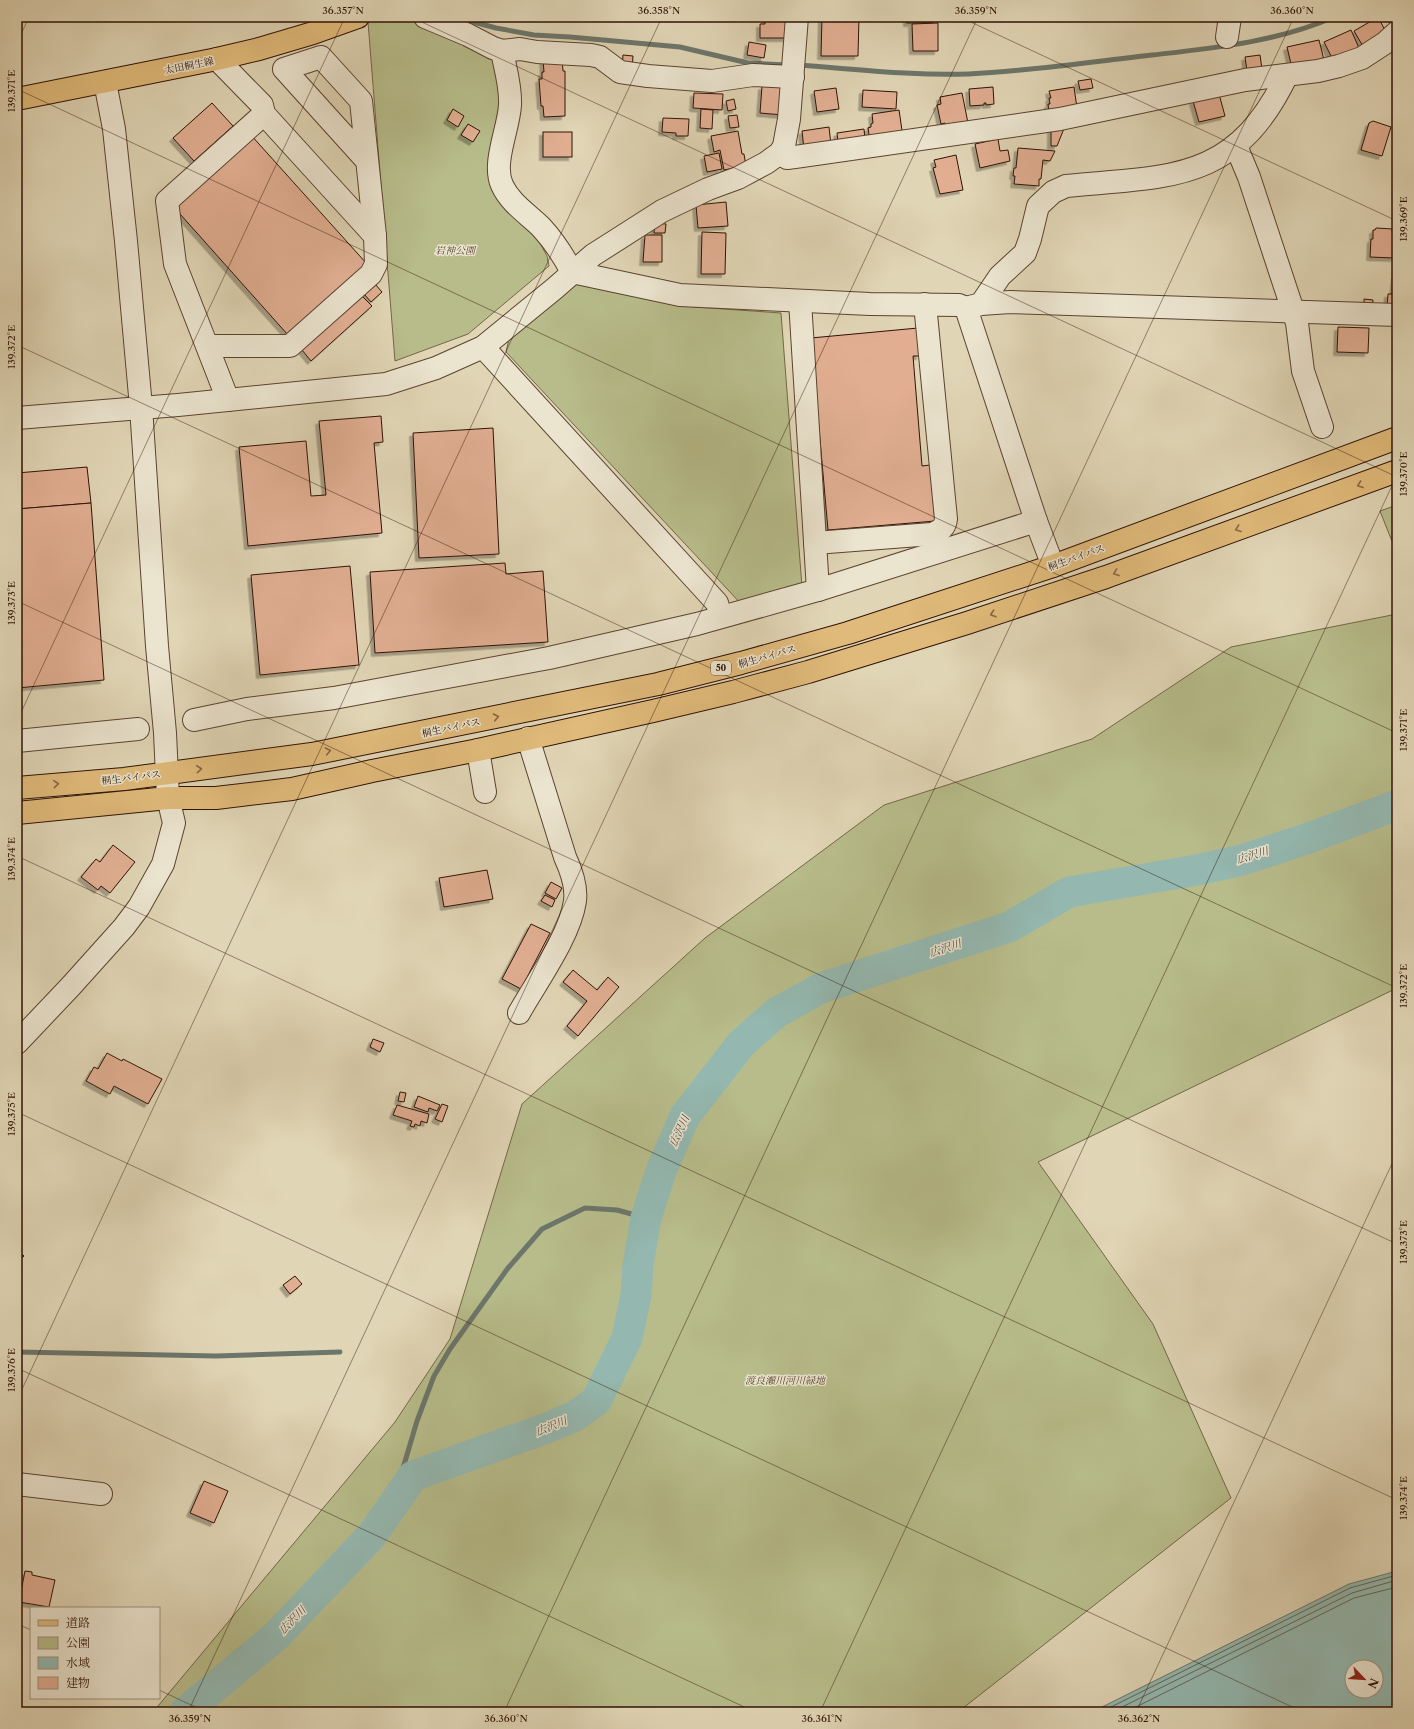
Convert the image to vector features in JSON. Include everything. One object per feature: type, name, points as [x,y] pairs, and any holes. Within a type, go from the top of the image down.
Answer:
[{"type":"main road","name":"太田桐生線","points":[[17,99],[260,49],[313,33],[358,17]]},
{"type":"main road","name":"桐生バイパス","points":[[17,788],[124,778],[312,754],[658,684],[741,663],[848,633],[1053,566],[1397,438]]},
{"type":"main road","points":[[17,813],[168,798],[216,798],[292,789],[478,750],[740,690],[808,672],[960,625],[1106,577],[1397,471]]},
{"type":"street","points":[[425,17],[502,51],[520,49],[537,52],[591,55],[600,57],[620,72],[648,76],[712,81],[794,69]]},
{"type":"street","points":[[17,418],[228,400],[386,384],[436,368],[483,347],[593,255],[662,211],[708,189],[738,178],[766,163],[780,153],[786,138],[794,69],[797,17]]},
{"type":"street","points":[[780,153],[787,158],[1052,120],[1244,80],[1266,76],[1287,76],[1318,71],[1351,62],[1372,52],[1397,32]]},
{"type":"street","points":[[502,51],[510,93],[510,106],[499,171],[501,184],[517,206],[552,239],[572,272],[680,295],[870,304],[973,306],[1010,302],[1293,313],[1397,315]]},
{"type":"street","points":[[207,346],[290,346],[371,274],[376,264],[375,236],[361,101],[321,57],[284,69],[367,161]]},
{"type":"street","points":[[217,59],[262,105],[264,114],[375,236]]},
{"type":"street","points":[[973,306],[1000,276],[1025,253],[1038,206],[1053,192],[1066,186],[1166,176],[1191,170],[1214,161],[1236,146],[1254,128],[1273,103],[1287,76]]},
{"type":"street","points":[[20,1035],[124,927],[151,888],[163,864],[174,823],[168,798],[168,772],[156,638],[141,407],[117,159],[105,82]]},
{"type":"street","points":[[228,400],[175,264],[167,201],[264,114]]},
{"type":"street","points":[[1236,146],[1249,177],[1297,323],[1303,371],[1322,427]]},
{"type":"street","points":[[800,301],[818,590]]},
{"type":"street","points":[[815,543],[932,534],[945,526],[946,519],[925,304]]},
{"type":"street","points":[[973,306],[1036,520],[1053,566]]},
{"type":"street","points":[[483,347],[717,603],[721,616]]},
{"type":"street","points":[[194,720],[247,710],[342,697],[549,658],[697,624],[721,616],[818,590],[1036,520]]},
{"type":"street","points":[[17,742],[138,729]]},
{"type":"street","points":[[519,1013],[564,936],[571,920],[575,899],[572,871],[565,857],[528,738]]},
{"type":"street","points":[[478,750],[485,792]]},
{"type":"street","points":[[17,1484],[102,1494]]},
{"type":"green space","name":"岩神公園","points":[[388,17],[407,17],[480,51],[494,61],[501,94],[489,163],[534,232],[547,256],[549,266],[468,334],[395,361],[368,22]]},
{"type":"green space","points":[[571,283],[681,306],[781,313],[802,587],[743,606],[506,352],[509,339]]},
{"type":"green space","points":[[1397,505],[1397,554],[1380,511]]},
{"type":"green space","name":"渡良瀬川河川緑地","points":[[1397,614],[1397,988],[1038,1162],[1153,1324],[1231,1498],[958,1712],[153,1712],[395,1422],[450,1339],[522,1104],[705,938],[884,805],[1092,739],[1231,647]]},
{"type":"water","points":[[1397,1571],[1397,1712],[1092,1712],[1349,1584]]},
{"type":"building","points":[[765,17],[789,17],[789,38],[760,38],[760,24],[765,24]]},
{"type":"building","points":[[822,17],[859,17],[858,56],[821,56]]},
{"type":"building","points":[[907,17],[932,17],[932,23],[907,23]]},
{"type":"building","points":[[1378,17],[1387,34],[1364,48],[1354,31]]},
{"type":"building","points":[[938,23],[938,51],[913,51],[912,24]]},
{"type":"building","points":[[1351,30],[1359,48],[1333,60],[1324,42]]},
{"type":"building","points":[[1319,40],[1324,60],[1292,68],[1287,47]]},
{"type":"building","points":[[749,42],[766,45],[764,58],[747,55]]},
{"type":"building","points":[[623,55],[633,56],[632,69],[622,68]]},
{"type":"building","points":[[1260,55],[1262,69],[1247,71],[1245,57]]},
{"type":"building","points":[[562,59],[563,71],[565,71],[565,116],[544,117],[543,106],[541,106],[539,79],[542,79],[542,72],[544,72],[543,60]]},
{"type":"building","points":[[1091,79],[1093,88],[1080,90],[1078,81]]},
{"type":"building","points":[[762,86],[785,88],[783,115],[760,113]]},
{"type":"building","points":[[993,87],[994,104],[986,105],[986,103],[984,103],[984,105],[970,106],[969,89]]},
{"type":"building","points":[[1074,87],[1077,108],[1049,113],[1048,104],[1050,104],[1049,98],[1051,98],[1049,91]]},
{"type":"building","points":[[836,88],[839,109],[817,112],[814,91]]},
{"type":"building","points":[[863,90],[897,92],[896,109],[862,107]]},
{"type":"building","points":[[694,93],[723,94],[722,110],[693,108]]},
{"type":"building","points":[[962,93],[969,128],[947,132],[945,123],[941,124],[937,105],[941,104],[940,97]]},
{"type":"building","points":[[1219,94],[1225,116],[1199,122],[1193,101]]},
{"type":"building","points":[[734,99],[736,109],[728,111],[726,101]]},
{"type":"building","points":[[212,103],[233,126],[194,161],[173,138]]},
{"type":"building","points":[[453,109],[464,116],[458,127],[447,120]]},
{"type":"building","points":[[701,109],[713,110],[712,129],[700,128]]},
{"type":"building","points":[[899,110],[903,137],[870,141],[868,128],[871,127],[871,124],[873,123],[872,114]]},
{"type":"building","points":[[737,115],[739,127],[730,128],[728,116]]},
{"type":"building","points":[[663,118],[689,119],[688,136],[676,136],[676,133],[662,132]]},
{"type":"building","points":[[1373,121],[1391,127],[1382,156],[1361,150],[1369,123]]},
{"type":"building","points":[[468,124],[480,131],[473,142],[461,135]]},
{"type":"building","points":[[1065,126],[1057,146],[1051,146],[1051,127]]},
{"type":"building","points":[[829,127],[831,145],[804,149],[802,131]]},
{"type":"building","points":[[864,129],[865,139],[838,143],[837,133]]},
{"type":"building","points":[[738,131],[742,154],[744,154],[746,166],[724,170],[720,150],[714,152],[711,136]]},
{"type":"building","points":[[543,132],[572,132],[572,157],[543,157]]},
{"type":"building","points":[[250,134],[367,264],[288,335],[172,205]]},
{"type":"building","points":[[998,139],[1000,151],[1008,150],[1010,161],[980,168],[975,144]]},
{"type":"building","points":[[1018,148],[1055,151],[1050,161],[1043,160],[1039,186],[1014,184],[1015,176],[1013,176],[1014,168],[1016,168]]},
{"type":"building","points":[[719,153],[722,169],[707,172],[704,156]]},
{"type":"building","points":[[956,155],[963,190],[940,194],[933,168],[936,167],[934,160]]},
{"type":"building","points":[[726,202],[728,226],[698,228],[696,205]]},
{"type":"building","points":[[655,223],[666,224],[665,233],[654,233]]},
{"type":"building","points":[[1376,228],[1393,229],[1392,232],[1397,232],[1394,258],[1370,257],[1371,239],[1373,239],[1373,230]]},
{"type":"building","points":[[702,232],[726,233],[725,274],[701,274]]},
{"type":"building","points":[[645,235],[662,235],[662,262],[643,262]]},
{"type":"building","points":[[1395,275],[1397,275],[1397,309],[1387,308],[1388,294],[1393,294]]},
{"type":"building","points":[[375,284],[382,292],[371,302],[364,294]]},
{"type":"building","points":[[362,296],[372,306],[311,361],[302,350]]},
{"type":"building","points":[[1364,299],[1373,300],[1372,311],[1364,310]]},
{"type":"building","points":[[1338,327],[1369,328],[1368,353],[1337,352]]},
{"type":"building","points":[[918,328],[920,356],[913,356],[922,466],[930,465],[935,521],[828,530],[811,338]]},
{"type":"building","points":[[381,416],[383,442],[374,443],[382,533],[248,546],[239,447],[306,441],[311,496],[326,495],[319,421]]},
{"type":"building","points":[[493,428],[499,554],[419,558],[413,433]]},
{"type":"building","points":[[87,467],[91,503],[17,509],[17,473]]},
{"type":"building","points":[[91,503],[104,680],[17,688],[17,509]]},
{"type":"building","points":[[505,563],[506,574],[543,571],[548,642],[375,653],[370,572]]},
{"type":"building","points":[[350,566],[359,665],[260,675],[251,575]]},
{"type":"building","points":[[113,845],[135,862],[110,893],[101,886],[98,890],[81,877],[96,859],[100,862]]},
{"type":"building","points":[[487,870],[493,899],[444,907],[439,878]]},
{"type":"building","points":[[551,882],[562,888],[556,899],[545,893]]},
{"type":"building","points":[[545,895],[555,900],[552,907],[541,901]]},
{"type":"building","points":[[531,924],[550,933],[521,989],[502,979]]},
{"type":"building","points":[[573,970],[597,990],[608,977],[619,987],[578,1036],[567,1026],[587,1001],[563,982]]},
{"type":"building","points":[[373,1039],[384,1043],[380,1052],[370,1047]]},
{"type":"building","points":[[107,1053],[122,1061],[123,1059],[162,1079],[148,1104],[114,1086],[110,1094],[86,1081],[94,1067],[98,1069]]},
{"type":"building","points":[[400,1092],[406,1093],[404,1102],[398,1101]]},
{"type":"building","points":[[418,1096],[440,1105],[437,1111],[429,1108],[428,1112],[414,1107]]},
{"type":"building","points":[[442,1104],[448,1106],[442,1122],[435,1119]]},
{"type":"building","points":[[397,1105],[429,1114],[427,1123],[421,1121],[420,1126],[415,1124],[414,1127],[410,1126],[412,1121],[393,1115]]},
{"type":"building","points":[[17,1249],[24,1256],[17,1263]]},
{"type":"building","points":[[295,1276],[302,1284],[290,1294],[283,1285]]},
{"type":"building","points":[[204,1481],[228,1491],[214,1523],[190,1513]]},
{"type":"building","points":[[25,1571],[32,1572],[32,1575],[55,1580],[49,1607],[19,1602]]},
{"type":"waterway","points":[[462,17],[470,21],[496,28],[534,35],[680,47],[748,63],[787,65]]},
{"type":"waterway","points":[[797,65],[926,74],[969,74],[1015,71],[1199,50],[1245,43],[1312,26],[1334,17]]},
{"type":"waterway","name":"広沢川","points":[[185,1712],[277,1635],[372,1535],[413,1476],[547,1428],[575,1416],[596,1401],[627,1338],[636,1295],[638,1265],[646,1218],[661,1171],[685,1116],[741,1044],[776,1013],[821,988],[1009,927],[1069,892],[1197,870],[1242,860],[1306,839],[1397,805]]},
{"type":"waterway","points":[[393,1502],[417,1421],[434,1376],[450,1349],[508,1268],[542,1229],[585,1208],[617,1210],[646,1218]]},
{"type":"waterway","points":[[17,1352],[216,1356],[340,1352]]}]
